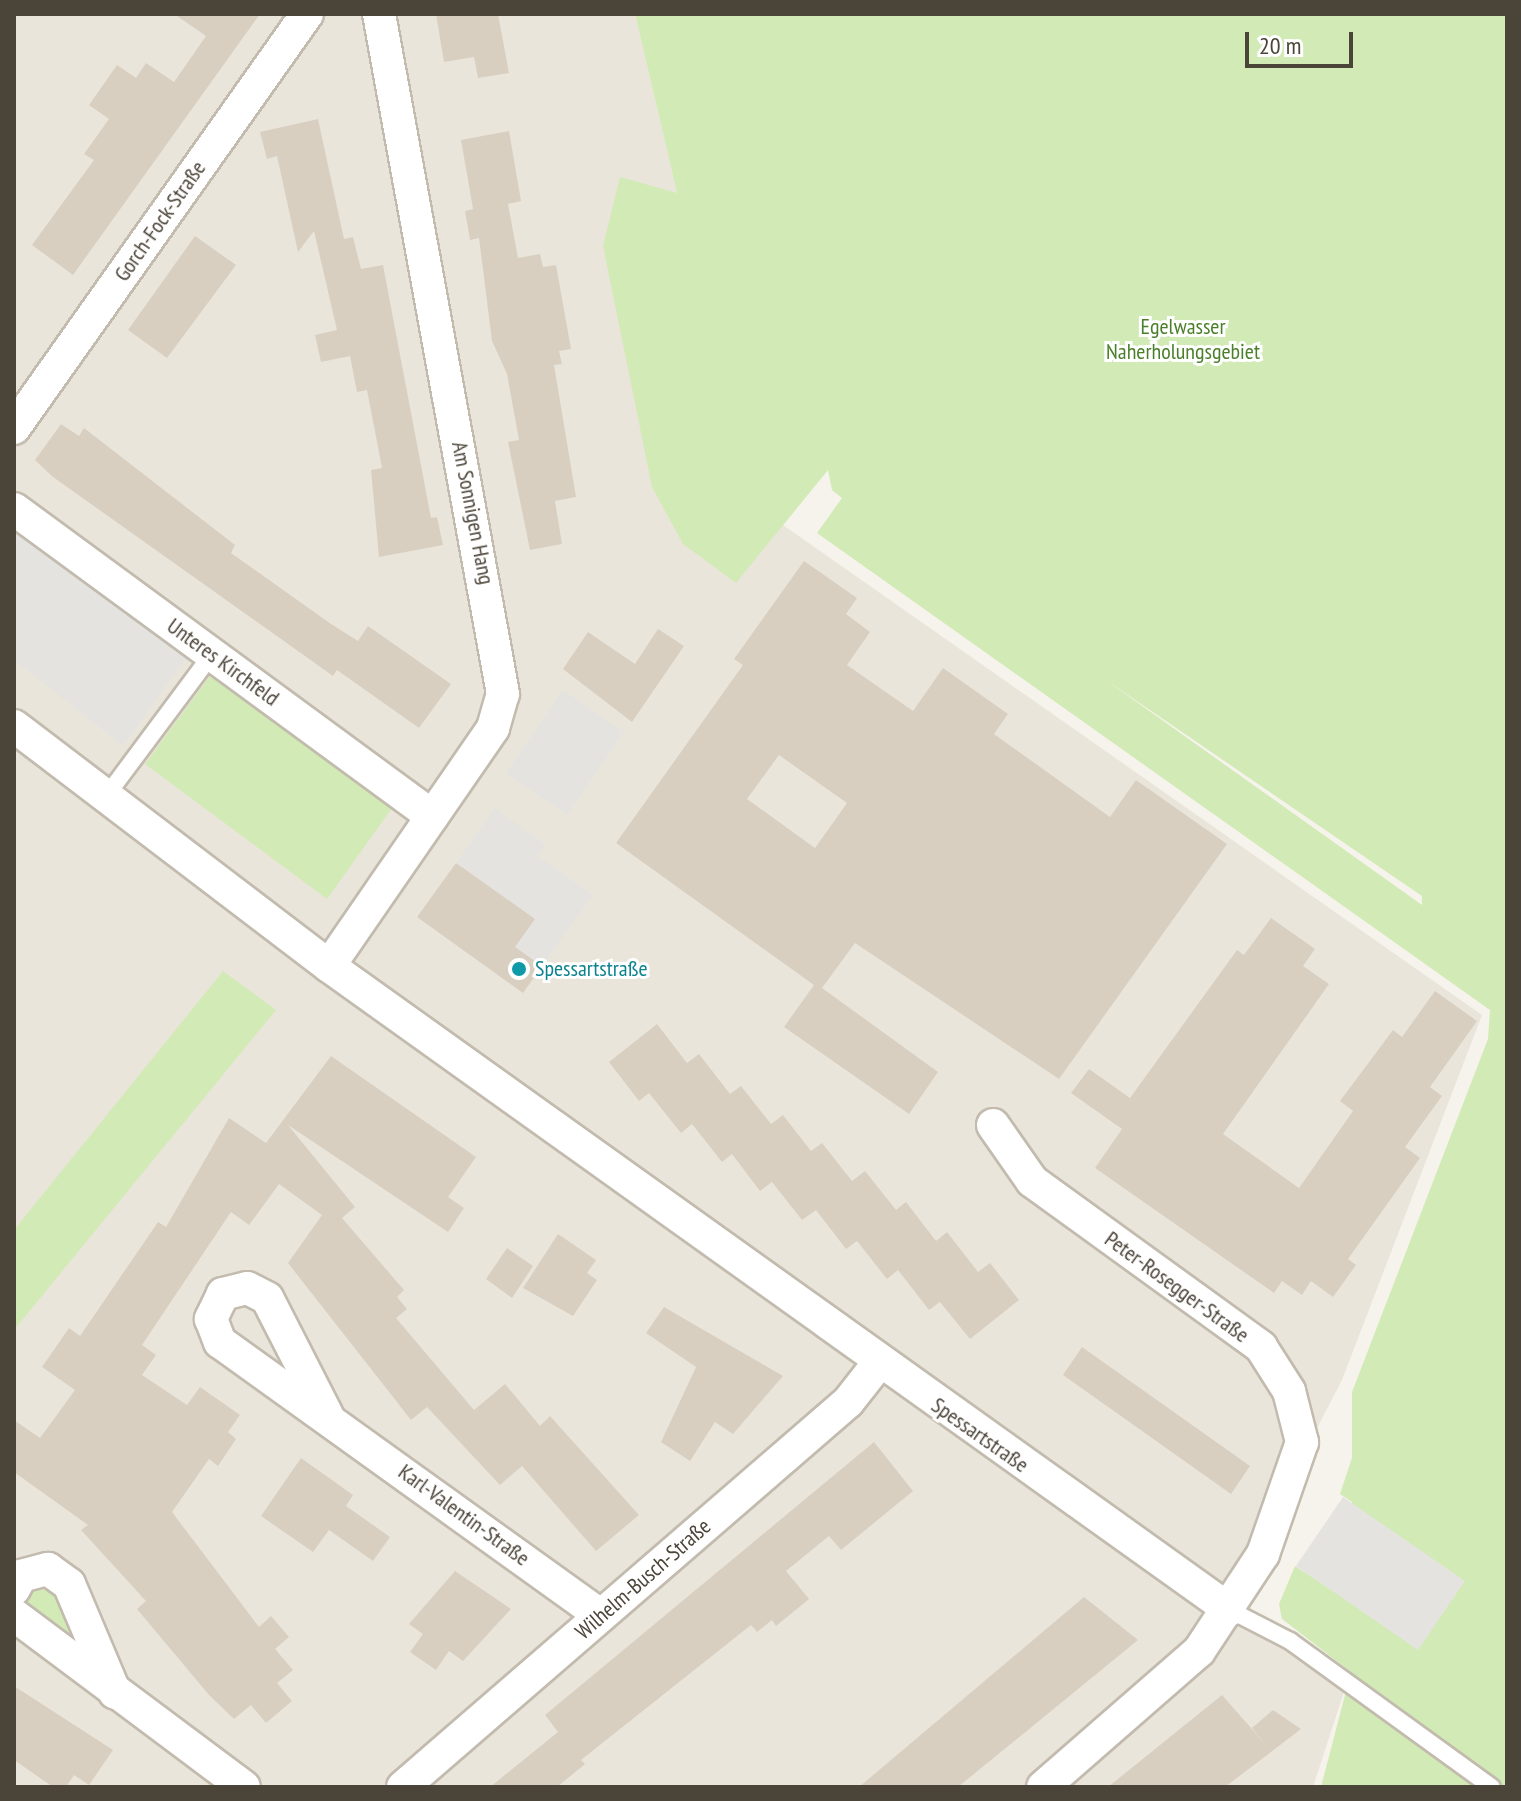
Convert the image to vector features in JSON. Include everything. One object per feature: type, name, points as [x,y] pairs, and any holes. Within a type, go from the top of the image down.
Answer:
[{"type":"street","name":"Gorch-Fock-Straße","points":[[14,428],[307,14]]},
{"type":"street","name":"Am Sonnigen Hang","points":[[329,966],[493,728],[503,673],[379,14]]},
{"type":"street","name":"Unteres Kirchfeld","points":[[14,509],[432,816]]},
{"type":"street","name":"Spessartstraße","points":[[14,726],[104,799],[329,966],[877,1365],[1230,1610]]},
{"type":"street","name":"Peter-Rosegger-Straße","points":[[993,1125],[1032,1181],[1261,1347],[1289,1391],[1302,1442],[1284,1506],[1230,1610],[1199,1651],[1043,1787]]},
{"type":"street","name":"Wilhelm-Busch-Straße","points":[[403,1787],[848,1402],[877,1365]]},
{"type":"street","name":"Karl-Valentin-Straße","points":[[327,1415],[600,1615]]},
{"type":"street","points":[[14,1589],[21,1576],[48,1569],[69,1584],[115,1693]]},
{"type":"street","points":[[14,1615],[244,1787]]},
{"type":"lane","points":[[104,799],[212,654]]},
{"type":"lane","name":"Spessartstraße","points":[[1230,1610],[1290,1641],[1492,1787]]},
{"type":"shaded area","points":[[14,14],[635,14],[693,261],[783,525],[1482,1015],[1342,1380],[1228,1600],[1344,1692],[1313,1787],[14,1787]]},
{"type":"shaded area","points":[[14,524],[192,650],[123,746],[14,660]]},
{"type":"shaded area","points":[[563,690],[624,732],[567,815],[506,773]]},
{"type":"shaded area","points":[[495,808],[546,845],[538,856],[593,895],[542,966],[515,947],[534,919],[456,863]]},
{"type":"shaded area","points":[[1343,1497],[1465,1581],[1418,1650],[1296,1566]]},
{"type":"green space","name":"Egelwasser Naherholungsgebiet","points":[[635,14],[1507,14],[1507,1787],[1321,1787],[1351,1672],[1282,1619],[1279,1604],[1295,1566],[1352,1603],[1352,1502],[1340,1494],[1352,1458],[1352,1392],[1488,1039],[1490,1010],[817,533],[842,498],[832,490],[828,470],[736,583],[683,544],[652,487],[603,246],[620,177],[677,193]],"holes":[[[1103,678],[1422,896],[1422,905]]]},
{"type":"green space","points":[[219,664],[402,794],[327,899],[145,764]]},
{"type":"green space","points":[[223,971],[276,1010],[14,1330],[14,1230]]},
{"type":"green space","points":[[45,1583],[59,1593],[72,1631],[66,1634],[27,1608],[30,1587]]},
{"type":"building","points":[[174,14],[260,14],[73,275],[32,245],[94,160],[84,154],[109,119],[89,105],[117,65],[136,78],[146,63],[174,82],[206,36]]},
{"type":"building","points":[[436,14],[498,14],[509,73],[478,78],[474,57],[444,62]]},
{"type":"building","points":[[318,119],[344,239],[353,237],[361,269],[383,265],[431,518],[437,517],[443,545],[379,557],[371,470],[382,468],[367,390],[357,392],[350,356],[321,362],[315,335],[337,330],[314,231],[298,252],[277,156],[267,159],[260,132]]},
{"type":"building","points":[[509,131],[521,201],[508,204],[518,258],[540,254],[543,267],[556,265],[571,349],[559,351],[562,364],[554,365],[576,497],[555,501],[562,544],[530,550],[508,442],[519,440],[507,374],[492,341],[479,238],[470,240],[465,211],[473,209],[461,140]]},
{"type":"building","points":[[195,236],[236,265],[167,358],[128,330]]},
{"type":"building","points":[[61,424],[79,436],[84,428],[235,545],[231,553],[331,624],[358,641],[368,626],[451,684],[419,728],[337,670],[333,676],[53,477],[35,460]]},
{"type":"building","points":[[804,561],[857,598],[846,614],[870,632],[847,665],[913,711],[943,668],[1008,714],[994,734],[1110,817],[1136,780],[1227,844],[1059,1079],[855,943],[822,988],[938,1072],[909,1114],[784,1027],[814,985],[616,843],[743,665],[734,659]],"holes":[[[779,755],[847,803],[815,848],[747,799]]]},
{"type":"building","points":[[658,629],[684,646],[632,722],[563,669],[588,632],[635,664]]},
{"type":"building","points":[[456,863],[535,919],[515,947],[542,966],[523,993],[417,917]]},
{"type":"building","points":[[1271,918],[1315,949],[1303,966],[1329,984],[1223,1134],[1299,1188],[1353,1111],[1340,1101],[1393,1030],[1402,1037],[1435,991],[1477,1021],[1430,1087],[1442,1096],[1405,1147],[1420,1158],[1348,1259],[1356,1265],[1333,1297],[1311,1281],[1302,1295],[1282,1281],[1274,1293],[1095,1168],[1122,1129],[1071,1093],[1089,1069],[1130,1098],[1237,950],[1244,955]]},
{"type":"building","points":[[657,1024],[687,1063],[699,1054],[730,1094],[741,1086],[771,1124],[783,1115],[811,1151],[822,1143],[852,1181],[865,1171],[896,1210],[906,1202],[936,1241],[947,1232],[978,1272],[990,1263],[1019,1300],[970,1339],[940,1302],[929,1310],[898,1270],[887,1279],[857,1241],[846,1249],[816,1210],[802,1220],[772,1182],[760,1191],[732,1154],[722,1162],[692,1124],[681,1133],[649,1093],[639,1101],[609,1062]]},
{"type":"building","points":[[331,1056],[476,1157],[448,1197],[464,1208],[448,1232],[288,1125],[355,1207],[342,1218],[404,1290],[397,1297],[407,1309],[396,1318],[474,1410],[505,1384],[540,1426],[550,1416],[639,1515],[596,1551],[522,1466],[500,1485],[427,1407],[411,1420],[288,1263],[322,1215],[279,1184],[249,1225],[231,1212],[142,1345],[156,1355],[142,1375],[187,1405],[200,1387],[240,1415],[228,1432],[236,1439],[218,1466],[209,1459],[172,1512],[259,1627],[271,1616],[289,1637],[275,1649],[293,1670],[277,1683],[292,1701],[266,1723],[251,1705],[234,1719],[209,1695],[137,1609],[146,1601],[81,1530],[88,1525],[14,1472],[14,1420],[40,1438],[75,1390],[42,1367],[69,1328],[80,1336],[158,1222],[166,1227],[229,1118],[266,1143]]},
{"type":"building","points":[[558,1234],[596,1260],[587,1273],[597,1280],[573,1316],[523,1288]]},
{"type":"building","points":[[507,1248],[533,1266],[512,1298],[486,1279]]},
{"type":"building","points":[[664,1307],[783,1376],[733,1434],[715,1422],[690,1461],[661,1442],[696,1367],[646,1333]]},
{"type":"building","points":[[1082,1347],[1250,1466],[1231,1494],[1063,1375]]},
{"type":"building","points":[[874,1442],[913,1491],[841,1550],[829,1536],[786,1571],[809,1599],[776,1626],[772,1620],[757,1632],[751,1625],[581,1760],[585,1764],[557,1787],[490,1787],[558,1732],[545,1715]]},
{"type":"building","points":[[301,1458],[353,1495],[346,1506],[390,1537],[373,1561],[329,1530],[313,1552],[261,1516]]},
{"type":"building","points":[[455,1571],[511,1609],[463,1661],[449,1651],[436,1670],[410,1652],[423,1634],[409,1624]]},
{"type":"building","points":[[1084,1597],[1138,1640],[958,1787],[859,1787]]},
{"type":"building","points":[[14,1686],[113,1750],[89,1785],[74,1775],[66,1787],[53,1787],[14,1760]]},
{"type":"building","points":[[1222,1695],[1266,1745],[1252,1728],[1273,1710],[1301,1729],[1225,1787],[1108,1787]]},
{"type":"place","name":"Spessartstraße","points":[[519,969]]}]
